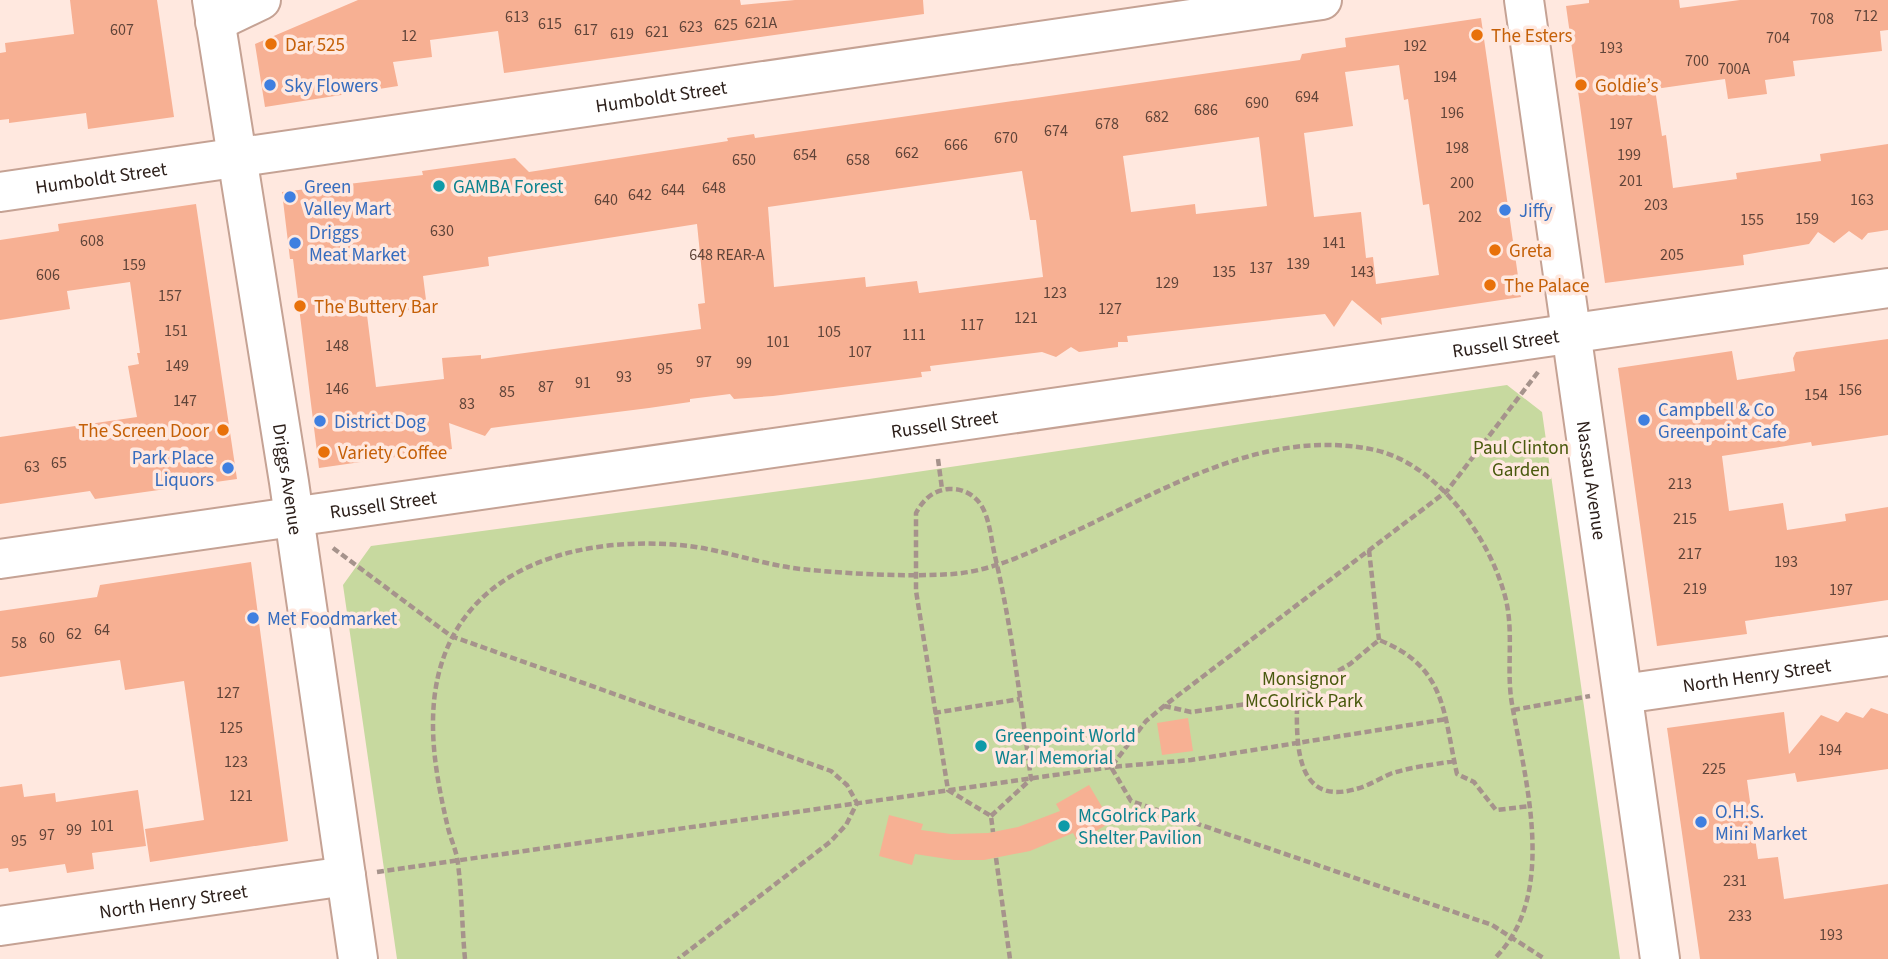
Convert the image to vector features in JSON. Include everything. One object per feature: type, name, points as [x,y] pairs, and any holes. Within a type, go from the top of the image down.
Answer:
[{"type":"street","points":[[214,11],[261,0]]},
{"type":"street","name":"Humboldt Street","points":[[0,192],[237,155],[1322,0]]},
{"type":"street","name":"Nassau Avenue","points":[[1524,0],[1570,334],[1607,695],[1660,959]]},
{"type":"street","name":"Driggs Avenue","points":[[214,11],[294,516],[360,874],[358,959]]},
{"type":"street","name":"Russell Street","points":[[0,559],[1888,288]]},
{"type":"street","name":"North Henry Street","points":[[1607,695],[1888,656]]},
{"type":"street","name":"North Henry Street","points":[[0,926],[360,874]]},
{"type":"path","points":[[1111,767],[1146,721],[1164,706],[1447,491],[1541,369]]},
{"type":"path","points":[[465,959],[458,860],[441,797],[433,724],[435,690],[450,636],[486,593],[508,579],[548,558],[586,549],[624,545],[692,547],[798,569],[957,574],[997,565],[1185,480],[1252,454],[1318,445],[1378,451],[1413,464],[1447,491],[1485,550],[1506,600],[1511,656],[1509,687],[1531,806],[1528,881],[1523,908],[1494,959]]},
{"type":"path","points":[[937,458],[942,489]]},
{"type":"path","points":[[991,816],[948,790],[934,713],[915,574],[916,513],[922,502],[942,489],[964,491],[981,505],[997,565],[1031,779]]},
{"type":"path","points":[[327,543],[450,636],[831,771],[847,785],[857,803]]},
{"type":"path","points":[[1369,550],[1379,640]]},
{"type":"path","points":[[1379,640],[1303,696],[1297,706],[1297,743],[1301,766],[1310,783],[1326,790],[1364,787],[1399,772],[1454,761]]},
{"type":"path","points":[[1379,640],[1408,655],[1427,674],[1440,693],[1457,774],[1474,782],[1496,810],[1531,806]]},
{"type":"path","points":[[1513,710],[1607,695]]},
{"type":"path","points":[[1164,706],[1191,712],[1303,696]]},
{"type":"path","points":[[934,713],[1020,699]]},
{"type":"path","points":[[360,874],[1111,767],[1164,763],[1447,719]]},
{"type":"path","points":[[1111,767],[1131,801],[1492,925],[1545,959]]},
{"type":"path","points":[[991,816],[1031,779]]},
{"type":"path","points":[[678,959],[809,861],[846,825],[857,803]]},
{"type":"path","points":[[991,816],[993,832]]},
{"type":"path","points":[[996,858],[1010,959]]},
{"type":"green space","name":"Monsignor McGolrick Park","points":[[1507,385],[1542,412],[1620,959],[397,959],[343,585],[371,546],[869,479]]},
{"type":"building","points":[[70,0],[157,0],[174,117],[88,129],[86,113],[9,123],[9,119],[0,120],[0,53],[6,52],[5,43],[74,34]]},
{"type":"building","points":[[358,0],[740,0],[741,5],[795,0],[923,0],[924,14],[504,73],[498,31],[430,40],[432,57],[393,62],[398,86],[265,107],[255,44]]},
{"type":"building","points":[[1589,0],[1679,0],[1680,8],[1740,0],[1888,0],[1888,30],[1880,31],[1882,51],[1793,61],[1795,76],[1765,80],[1767,94],[1728,99],[1725,79],[1655,89],[1662,136],[1666,135],[1673,188],[1737,179],[1736,173],[1821,161],[1820,154],[1888,144],[1888,230],[1868,233],[1862,240],[1849,231],[1834,243],[1818,232],[1809,244],[1743,255],[1744,265],[1605,283],[1566,6],[1589,3]]},
{"type":"building","points":[[1481,18],[1521,297],[1381,318],[1382,325],[1352,300],[1334,327],[1325,314],[1127,336],[1128,342],[1118,342],[1118,347],[1079,352],[1071,347],[1056,357],[1042,352],[930,366],[931,371],[921,372],[922,377],[773,396],[734,399],[730,394],[690,399],[690,402],[649,408],[491,428],[485,436],[449,423],[452,449],[319,468],[282,192],[423,175],[422,171],[515,158],[529,172],[728,141],[727,138],[754,134],[755,138],[1300,60],[1302,54],[1346,47],[1345,38]],"holes":[[[1399,65],[1404,100],[1408,99],[1423,205],[1429,204],[1439,275],[1376,284],[1373,257],[1366,258],[1361,212],[1314,217],[1304,133],[1353,126],[1345,72]],[[1259,137],[1267,206],[1196,214],[1195,204],[1131,212],[1123,156]],[[1022,171],[1030,220],[1036,220],[1043,277],[919,293],[917,281],[866,287],[865,277],[774,287],[768,207]],[[697,224],[705,303],[698,304],[701,329],[481,359],[481,355],[442,358],[444,379],[376,387],[367,315],[427,308],[423,276],[489,266],[488,257]]]},
{"type":"building","points":[[196,204],[237,479],[95,499],[90,491],[0,504],[0,437],[137,417],[128,366],[139,364],[137,353],[140,353],[130,282],[67,291],[70,309],[0,320],[0,240],[59,231],[58,224]]},
{"type":"building","points":[[1888,339],[1888,435],[1812,446],[1811,442],[1722,456],[1729,511],[1783,503],[1787,530],[1846,521],[1845,514],[1888,507],[1888,600],[1745,621],[1747,634],[1657,646],[1618,368],[1732,351],[1737,380],[1795,371],[1793,358],[1796,352]]},
{"type":"building","points":[[251,562],[288,841],[150,862],[145,829],[204,820],[184,681],[125,690],[120,660],[0,677],[0,611],[97,597],[100,585]]},
{"type":"building","points":[[1871,708],[1888,714],[1888,769],[1797,782],[1795,773],[1747,780],[1758,859],[1778,857],[1784,899],[1888,884],[1888,959],[1700,959],[1667,728],[1784,712],[1789,754],[1821,715],[1838,722],[1846,712],[1863,718]]},
{"type":"building","points":[[1188,718],[1193,751],[1162,755],[1157,723]]},
{"type":"building","points":[[22,784],[24,797],[55,793],[56,802],[138,790],[146,846],[92,853],[94,869],[67,873],[65,864],[9,872],[8,868],[0,869],[0,787]]},
{"type":"building","name":"McGolrick Park Shelter Pavilion","points":[[1089,785],[1111,822],[1078,842],[1073,833],[1030,851],[984,860],[954,860],[915,854],[912,865],[879,856],[889,815],[923,824],[921,830],[951,834],[988,833],[1018,827],[1060,811],[1056,804]]},
{"type":"place","name":"The Esters","points":[[1477,35]]},
{"type":"place","name":"Dar 525","points":[[271,44]]},
{"type":"place","name":"Sky Flowers","points":[[270,85]]},
{"type":"place","name":"Goldie’s","points":[[1581,85]]},
{"type":"place","name":"GAMBA Forest","points":[[439,186]]},
{"type":"place","name":"Green Valley Mart","points":[[290,197]]},
{"type":"place","name":"Jiffy","points":[[1505,210]]},
{"type":"place","name":"Driggs Meat Market","points":[[295,243]]},
{"type":"place","name":"Greta","points":[[1495,250]]},
{"type":"place","name":"The Palace","points":[[1490,285]]},
{"type":"place","name":"The Buttery Bar","points":[[300,306]]},
{"type":"place","name":"Campbell & Co Greenpoint Cafe","points":[[1644,420]]},
{"type":"place","name":"District Dog","points":[[320,421]]},
{"type":"place","name":"The Screen Door","points":[[223,430]]},
{"type":"place","name":"Variety Coffee","points":[[324,452]]},
{"type":"place","name":"Park Place Liquors","points":[[228,468]]},
{"type":"place","name":"Met Foodmarket","points":[[253,618]]},
{"type":"place","name":"Greenpoint World War I Memorial","points":[[981,746]]},
{"type":"place","name":"O.H.S. Mini Market","points":[[1701,822]]},
{"type":"place","name":"McGolrick Park Shelter Pavilion","points":[[1064,826]]},
{"type":"park label","name":"Paul Clinton Garden","points":[[1521,458]]}]
